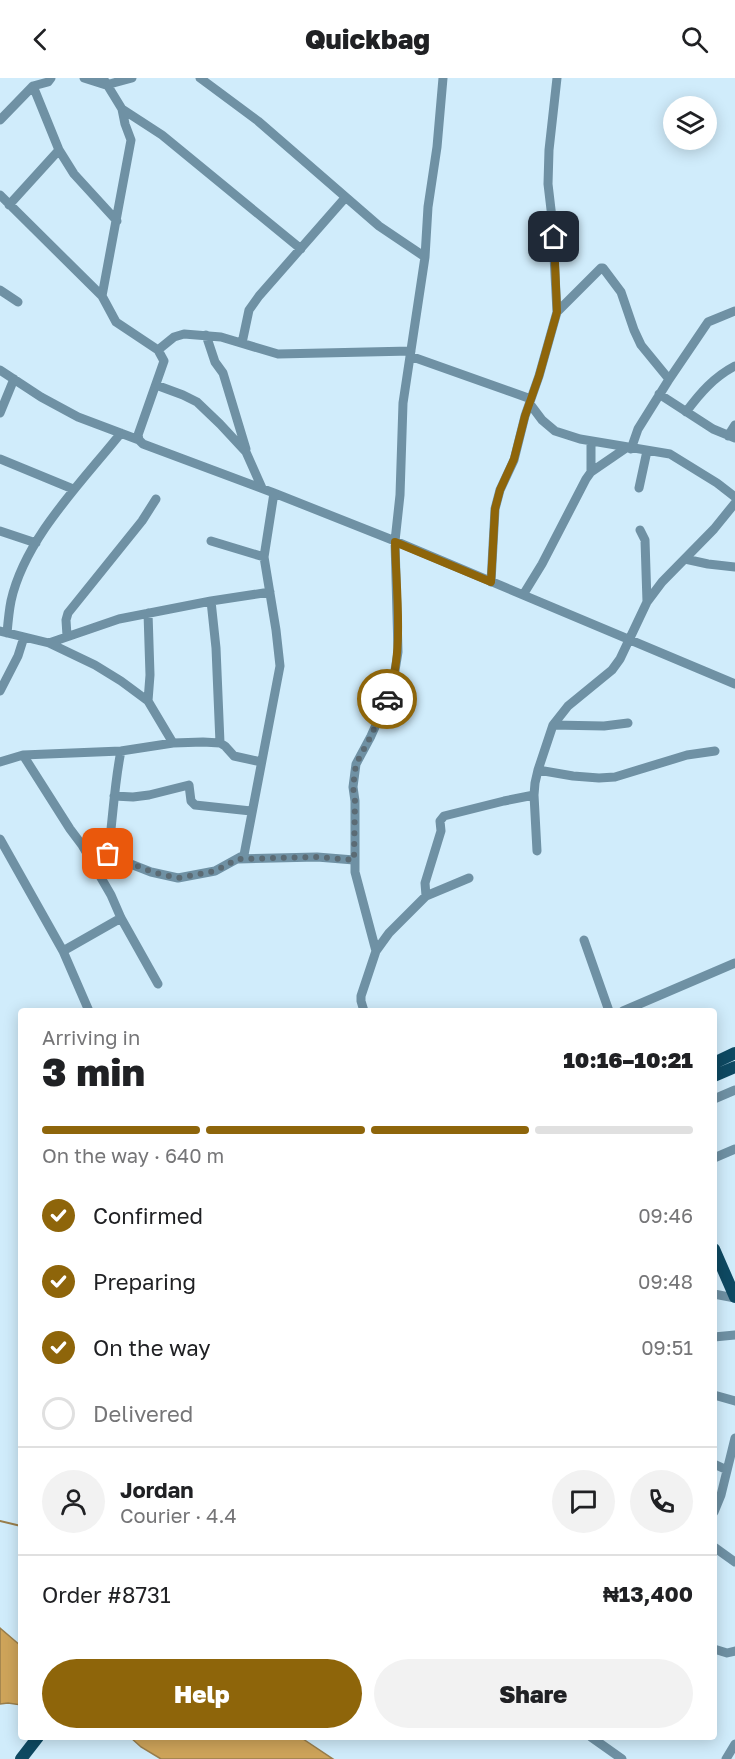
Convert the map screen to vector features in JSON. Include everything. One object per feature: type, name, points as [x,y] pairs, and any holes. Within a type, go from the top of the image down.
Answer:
[{"type":"main road","points":[[717,1062],[735,1053]]},
{"type":"main road","points":[[717,1075],[735,1067]]},
{"type":"main road","points":[[717,1246],[735,1285]]},
{"type":"main road","points":[[717,1256],[735,1297]]},
{"type":"main road","points":[[13,1759],[27,1740]]},
{"type":"main road","points":[[21,1759],[36,1740]]},
{"type":"street","points":[[0,120],[33,86],[48,82],[51,78]]},
{"type":"street","points":[[84,78],[105,81],[132,78]]},
{"type":"street","points":[[200,78],[258,121],[379,226],[425,257]]},
{"type":"street","points":[[376,951],[356,877],[353,787],[356,764],[392,689],[398,652],[395,542],[400,495],[403,403],[425,257],[442,78]]},
{"type":"street","points":[[491,582],[495,509],[500,490],[514,459],[557,312],[548,184],[556,78]]},
{"type":"street","points":[[102,296],[131,140],[122,109],[105,81]]},
{"type":"street","points":[[33,86],[59,150],[74,174],[117,220]]},
{"type":"street","points":[[122,109],[162,135],[301,249]]},
{"type":"street","points":[[9,205],[59,150]]},
{"type":"street","points":[[0,195],[102,296],[116,322],[158,350],[164,361],[138,435],[139,440]]},
{"type":"street","points":[[242,343],[249,310],[253,304],[345,198]]},
{"type":"street","points":[[557,312],[603,268],[621,292],[641,345],[668,378],[668,381]]},
{"type":"street","points":[[0,290],[18,302]]},
{"type":"street","points":[[523,595],[542,564],[586,478],[591,472],[628,448],[659,394],[708,322],[735,312]]},
{"type":"street","points":[[158,350],[174,337],[184,334],[221,337],[278,354],[410,354],[530,402],[542,420],[555,431],[591,441],[670,454],[735,497]]},
{"type":"street","points":[[206,336],[215,362],[223,374],[246,452],[262,488]]},
{"type":"street","points":[[687,412],[702,392],[723,372],[735,366]]},
{"type":"street","points":[[0,370],[41,397],[78,417],[395,542],[735,684]]},
{"type":"street","points":[[0,413],[14,379]]},
{"type":"street","points":[[156,385],[183,394],[197,402],[246,452]]},
{"type":"street","points":[[659,394],[713,429],[732,437],[735,425]]},
{"type":"street","points":[[121,433],[73,489],[36,543],[15,589],[3,632],[49,643],[95,665],[121,681],[148,701],[172,743]]},
{"type":"street","points":[[591,441],[591,472]]},
{"type":"street","points":[[639,488],[647,451]]},
{"type":"street","points":[[0,459],[73,489]]},
{"type":"street","points":[[82,844],[152,872],[178,878],[215,871],[244,855],[279,666],[279,651],[264,557],[274,493]]},
{"type":"street","points":[[67,636],[68,613],[142,521],[156,499]]},
{"type":"street","points":[[537,851],[534,795],[538,770],[553,724],[568,706],[612,670],[620,659],[647,602],[714,529],[735,502]]},
{"type":"street","points":[[640,530],[645,540],[647,602]]},
{"type":"street","points":[[0,531],[36,543]]},
{"type":"street","points":[[211,542],[264,557]]},
{"type":"street","points":[[685,559],[735,567]]},
{"type":"street","points":[[49,643],[119,619],[270,592]]},
{"type":"street","points":[[212,601],[220,743]]},
{"type":"street","points":[[148,613],[150,675],[148,701]]},
{"type":"street","points":[[0,691],[18,656],[24,637]]},
{"type":"street","points":[[553,724],[604,726],[628,723]]},
{"type":"street","points":[[0,762],[23,755],[121,751],[172,743],[220,743],[234,756],[261,762]]},
{"type":"street","points":[[108,854],[121,751]]},
{"type":"street","points":[[538,770],[573,776],[615,777],[687,754],[715,751]]},
{"type":"street","points":[[23,755],[82,844],[158,984]]},
{"type":"street","points":[[114,796],[149,795],[189,785],[191,801],[195,805],[251,812]]},
{"type":"street","points":[[426,896],[425,882],[441,831],[440,821],[444,816],[534,795]]},
{"type":"street","points":[[0,839],[63,951],[88,1008]]},
{"type":"street","points":[[238,859],[317,857],[354,860]]},
{"type":"street","points":[[363,1007],[362,992],[376,951],[389,933],[426,896],[469,878]]},
{"type":"street","points":[[63,951],[121,918]]},
{"type":"street","points":[[584,940],[608,1008]]},
{"type":"street","points":[[630,1008],[735,963]]},
{"type":"street","points":[[717,1098],[735,1090]]},
{"type":"street","points":[[717,1157],[735,1149]]},
{"type":"street","points":[[717,1294],[735,1297]]},
{"type":"street","points":[[717,1337],[735,1335]]},
{"type":"street","points":[[717,1396],[735,1401]]},
{"type":"street","points":[[717,1505],[735,1438]]},
{"type":"street","points":[[717,1465],[727,1470]]},
{"type":"street","points":[[717,1549],[735,1562]]},
{"type":"street","points":[[717,1650],[727,1653],[735,1651]]},
{"type":"street","points":[[595,1740],[622,1759]]},
{"type":"street","points":[[726,1759],[735,1744]]},
{"type":"shaded area","points":[[0,1628],[18,1643],[18,1705],[0,1704]]},
{"type":"shaded area","points":[[133,1740],[304,1740],[333,1759],[161,1759]]},
{"type":"waterway","points":[[0,1521],[18,1525]]},
{"type":"way so far","points":[[108,854],[152,872],[178,878],[215,871],[238,859],[317,857],[354,860],[355,801],[353,787],[356,764],[387,699]]},
{"type":"route","points":[[387,699],[392,689],[398,652],[395,542],[491,582],[495,509],[500,490],[514,459],[557,312],[554,237]]}]
